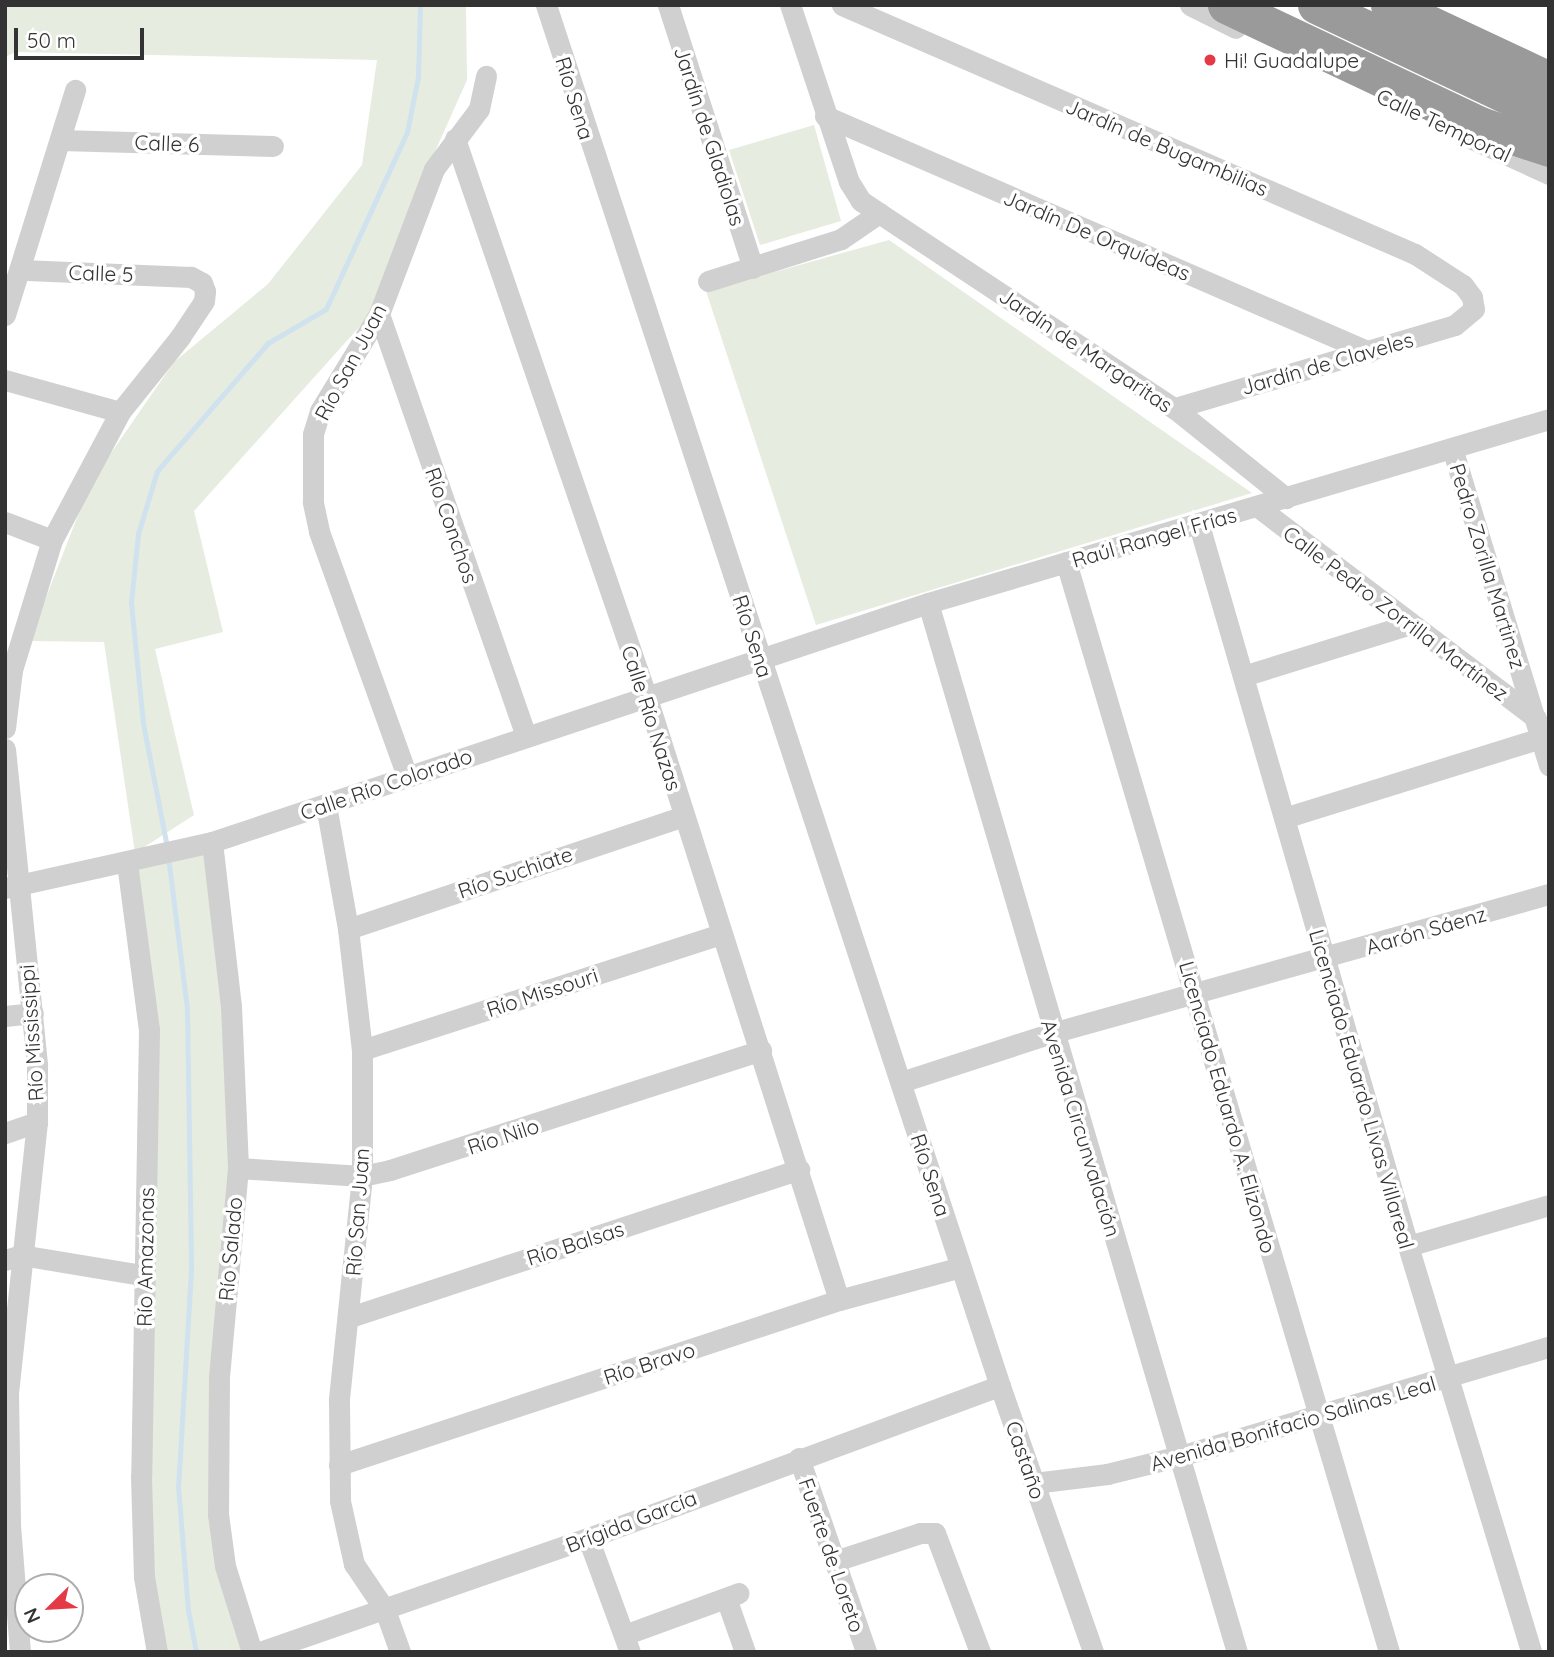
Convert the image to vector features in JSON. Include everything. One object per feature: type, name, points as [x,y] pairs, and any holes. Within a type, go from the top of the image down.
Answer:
[{"type":"highway","points":[[1316,5],[1549,114]]},
{"type":"highway","points":[[1389,5],[1549,80]]},
{"type":"highway","points":[[1231,7],[1480,125],[1549,148]]},
{"type":"street","name":"Río Sena","points":[[546,5],[961,1267]]},
{"type":"street","name":"Jardín de Gladiolas","points":[[668,5],[753,268]]},
{"type":"street","name":"Jardín de Margaritas","points":[[790,5],[849,182],[872,218],[1174,408],[1286,498]]},
{"type":"street","name":"Jardín de Bugambilias","points":[[842,5],[1415,254],[1463,285],[1474,309]]},
{"type":"street","points":[[1189,5],[1285,52]]},
{"type":"street","name":"Calle Temporal","points":[[1231,7],[1285,52],[1549,174]]},
{"type":"street","name":"Río San Juan","points":[[407,776],[313,502],[311,462],[320,411],[379,314],[415,212],[450,146],[479,109],[486,76]]},
{"type":"street","points":[[5,315],[75,90]]},
{"type":"street","name":"Jardín De Orquídeas","points":[[825,116],[1369,352]]},
{"type":"street","name":"Calle 6","points":[[60,140],[273,146]]},
{"type":"street","name":"Calle Río Nazas","points":[[450,146],[646,695],[839,1300]]},
{"type":"street","points":[[708,281],[841,239],[872,218]]},
{"type":"street","name":"Calle 5","points":[[21,270],[180,276],[202,283],[204,301],[120,412]]},
{"type":"street","name":"Jardín de Claveles","points":[[1174,408],[1455,325],[1474,309]]},
{"type":"street","name":"Río Conchos","points":[[379,314],[526,736]]},
{"type":"street","points":[[5,380],[120,412],[52,540],[9,668],[5,728]]},
{"type":"street","name":"Raúl Rangel Frías","points":[[760,657],[928,603],[1199,525],[1549,419]]},
{"type":"street","name":"Pedro Zorilla Martinez","points":[[1452,448],[1549,765]]},
{"type":"street","name":"Calle Pedro Zorrilla Martínez","points":[[1258,507],[1538,728]]},
{"type":"street","points":[[5,522],[52,540]]},
{"type":"street","name":"Licenciado Eduardo Livas Villareal","points":[[1199,525],[1408,1246],[1531,1652]]},
{"type":"street","name":"Licenciado Eduardo A. Elizondo","points":[[1066,562],[1197,993],[1318,1417],[1389,1652]]},
{"type":"street","name":"Avenida Circunvalación","points":[[928,603],[1052,1033],[1237,1652]]},
{"type":"street","points":[[1243,676],[1408,625]]},
{"type":"street","name":"Calle Río Colorado","points":[[11,887],[212,842],[760,657]]},
{"type":"street","points":[[1284,818],[1538,728]]},
{"type":"street","name":"Río Mississippi","points":[[5,749],[11,887],[33,1013],[37,1122],[13,1258],[6,1393],[8,1526],[20,1652]]},
{"type":"street","name":"Río San Juan","points":[[326,805],[348,929],[362,1050],[362,1176],[350,1317],[339,1400],[339,1465],[345,1539],[354,1564],[386,1610],[400,1652]]},
{"type":"street","name":"Río Suchiate","points":[[348,929],[683,816]]},
{"type":"street","name":"Río Salado","points":[[212,842],[231,1006],[237,1168],[215,1447],[225,1566],[252,1652]]},
{"type":"street","name":"Río Amazonas","points":[[127,863],[149,1030],[142,1275],[144,1577],[157,1652]]},
{"type":"street","name":"Aarón Sáenz","points":[[901,1082],[1052,1033],[1324,960],[1549,894]]},
{"type":"street","name":"Río Missouri","points":[[362,1050],[722,934]]},
{"type":"street","points":[[5,1016],[33,1013]]},
{"type":"street","name":"Río Nilo","points":[[237,1168],[362,1176],[453,1153],[761,1050]]},
{"type":"street","points":[[5,1133],[37,1122]]},
{"type":"street","name":"Río Balsas","points":[[350,1317],[799,1170]]},
{"type":"street","points":[[1408,1246],[1549,1205]]},
{"type":"street","points":[[13,1258],[142,1275]]},
{"type":"street","name":"Río Bravo","points":[[339,1465],[839,1300],[961,1267]]},
{"type":"street","name":"Castaño","points":[[961,1267],[1093,1652]]},
{"type":"street","name":"Avenida Bonifacio Salinas Leal","points":[[1034,1483],[1107,1474],[1180,1456],[1549,1347]]},
{"type":"street","name":"Brígida García","points":[[260,1652],[589,1538],[799,1458],[1000,1386]]},
{"type":"street","name":"Fuerte de Loreto","points":[[799,1458],[866,1652]]},
{"type":"street","points":[[835,1561],[920,1533],[935,1533],[980,1652]]},
{"type":"street","points":[[589,1538],[627,1643],[732,1596],[745,1652]]},
{"type":"shaded area","points":[[5,5],[466,5],[467,80],[417,192],[370,315],[194,511],[223,632],[155,649],[194,815],[135,853],[104,642],[29,641],[91,482],[174,362],[268,284],[362,165],[377,60],[16,52],[5,57]]},
{"type":"shaded area","points":[[814,125],[841,221],[760,245],[729,150]]},
{"type":"shaded area","points":[[889,240],[1252,493],[816,625],[706,291]]},
{"type":"shaded area","points":[[212,842],[238,1168],[218,1514],[252,1652],[157,1652],[149,1614],[149,1030],[127,863]]},
{"type":"waterway","points":[[167,847],[143,723],[131,602],[138,534],[157,471],[268,343],[326,309],[407,132],[418,77],[420,5]]},
{"type":"waterway","points":[[168,856],[187,1008],[191,1270],[178,1486],[188,1610],[196,1652]]},
{"type":"place","name":"Hi! Guadalupe","points":[[1210,60]]}]
